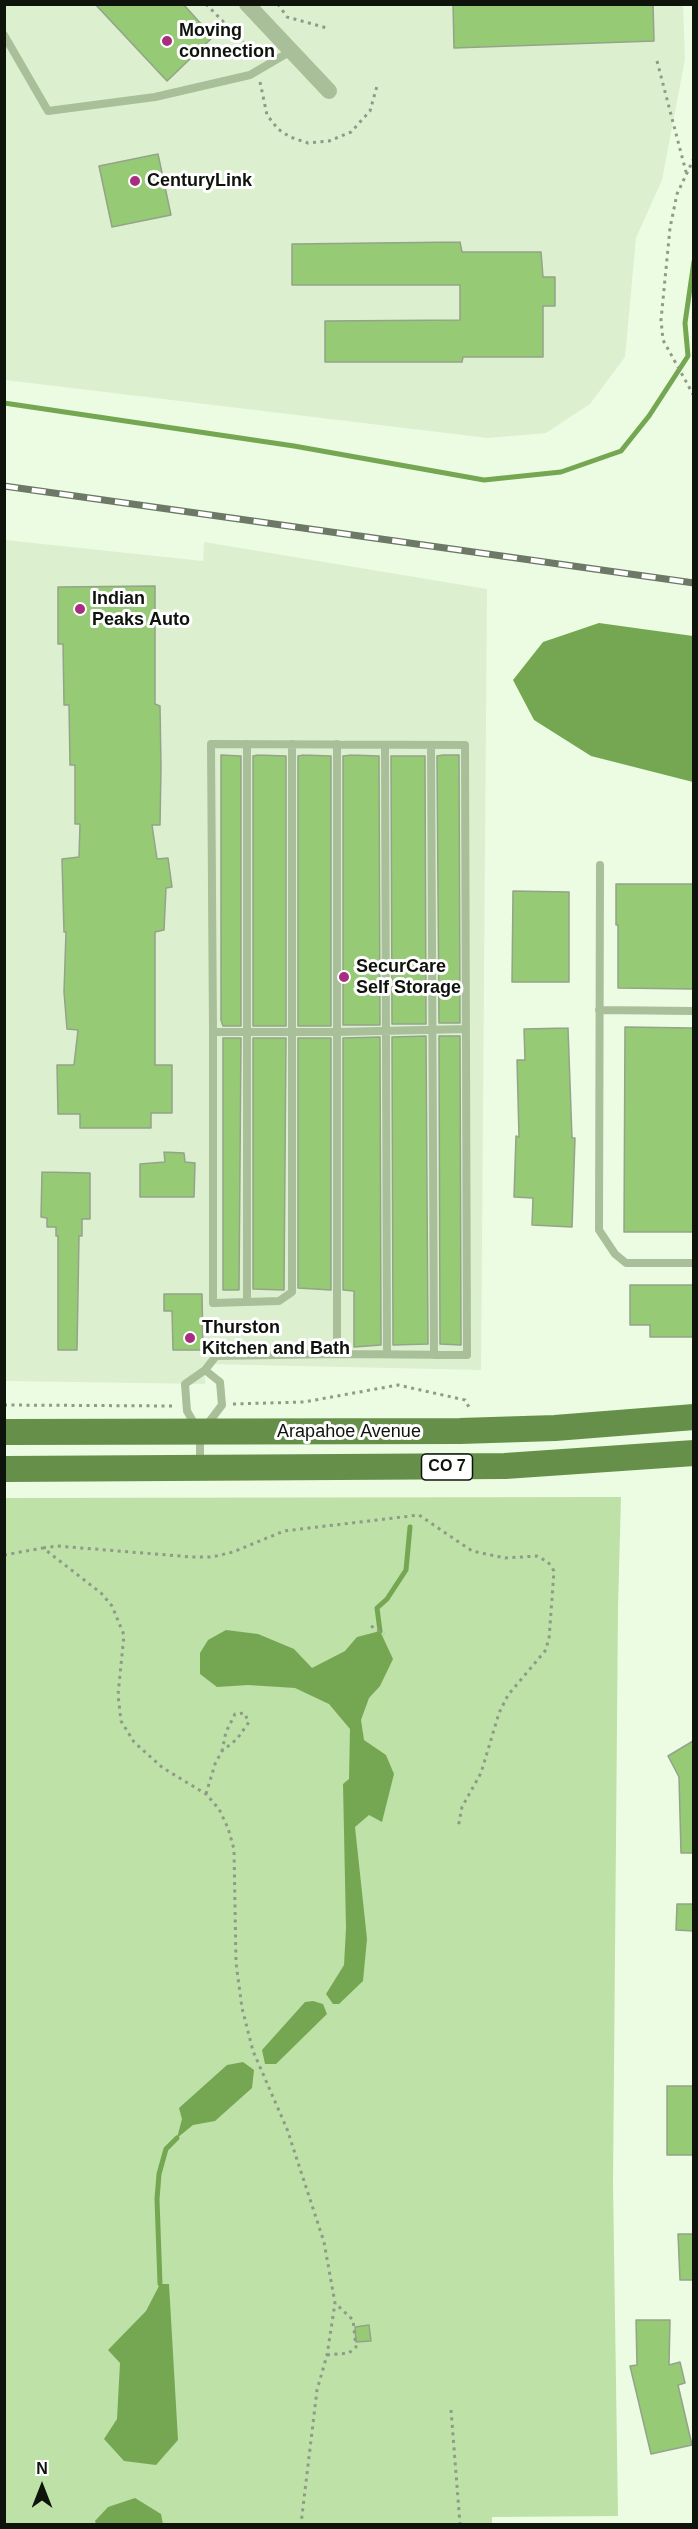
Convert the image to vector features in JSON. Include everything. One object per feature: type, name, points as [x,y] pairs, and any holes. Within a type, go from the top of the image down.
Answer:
[{"type":"main road","name":"Arapahoe Avenue","points":[[4,1432],[494,1430],[693,1417]]},
{"type":"main road","name":"Arapahoe Avenue","points":[[4,1468],[506,1466],[693,1453]]},
{"type":"street","points":[[247,4],[329,91]]},
{"type":"lane","points":[[4,35],[48,111],[155,97],[250,75],[291,51]]},
{"type":"lane","points":[[200,1469],[200,1433],[187,1412],[185,1384],[205,1370],[216,1356],[467,1355],[465,745],[337,744],[292,744],[247,744],[211,744],[213,1303],[279,1300],[292,1292],[292,744]]},
{"type":"lane","points":[[247,744],[248,1302]]},
{"type":"lane","points":[[337,744],[338,1354]]},
{"type":"lane","points":[[385,745],[387,1354]]},
{"type":"lane","points":[[430,745],[434,1355]]},
{"type":"lane","points":[[600,865],[599,1230],[615,1254],[626,1263],[693,1263]]},
{"type":"lane","points":[[599,1010],[693,1011]]},
{"type":"lane","points":[[213,1032],[466,1029]]},
{"type":"lane","points":[[200,1433],[222,1405],[220,1382],[205,1370]]},
{"type":"path","points":[[206,4],[250,49],[258,71],[267,115],[278,129],[290,137],[308,143],[329,141],[351,132],[370,111],[377,86]]},
{"type":"path","points":[[278,4],[287,17],[327,28]]},
{"type":"path","points":[[657,61],[686,172]]},
{"type":"path","points":[[693,158],[677,194],[670,228],[661,320],[663,340],[693,396]]},
{"type":"path","points":[[222,1405],[304,1402],[398,1385],[465,1400],[467,1403]]},
{"type":"path","points":[[4,1405],[170,1407],[185,1402]]},
{"type":"path","points":[[4,1555],[57,1546],[212,1557],[233,1552],[284,1531],[419,1515],[472,1551],[505,1558],[537,1557],[548,1562],[554,1571],[549,1639],[544,1651],[508,1695],[499,1713],[481,1773],[462,1807],[458,1828]]},
{"type":"path","points":[[43,1548],[101,1593],[112,1606],[124,1635],[118,1695],[121,1721],[134,1742],[163,1768],[206,1794],[219,1809],[234,1849],[236,1963],[242,2008],[253,2051],[291,2141],[324,2242],[335,2303],[327,2355],[317,2390],[301,2524]]},
{"type":"path","points":[[371,1626],[384,1634]]},
{"type":"path","points":[[206,1794],[214,1764],[222,1751],[226,1732],[235,1714],[244,1713],[249,1722],[237,1739],[222,1751]]},
{"type":"path","points":[[327,2355],[349,2353],[356,2347],[354,2320],[335,2303]]},
{"type":"path","points":[[451,2410],[460,2524]]},
{"type":"shaded area","points":[[5,5],[683,5],[685,59],[662,180],[636,238],[625,357],[590,404],[546,433],[488,438],[5,380]]},
{"type":"shaded area","points":[[5,540],[203,561],[204,542],[487,589],[481,1370],[205,1364],[205,1384],[5,1381]]},
{"type":"shaded area","points":[[599,623],[693,636],[693,782],[591,756],[534,720],[513,680],[543,642]]},
{"type":"shaded area","points":[[621,1497],[613,2183],[618,2516],[492,2517],[492,2524],[5,2524],[5,1498]]},
{"type":"shaded area","points":[[226,1630],[258,1634],[294,1649],[312,1668],[345,1651],[357,1637],[380,1631],[393,1659],[380,1686],[369,1698],[361,1720],[364,1740],[386,1755],[394,1774],[382,1822],[369,1815],[355,1827],[367,1939],[363,1981],[339,2004],[333,2004],[326,1994],[344,1965],[346,1928],[343,1784],[349,1779],[350,1729],[329,1704],[295,1688],[248,1685],[217,1687],[200,1674],[200,1653],[208,1640]]},
{"type":"shaded area","points":[[313,2001],[323,2004],[327,2014],[276,2064],[265,2064],[262,2050],[305,2002]]},
{"type":"shaded area","points":[[243,2062],[254,2070],[252,2088],[215,2121],[193,2125],[177,2138],[182,2119],[179,2108],[227,2065]]},
{"type":"shaded area","points":[[160,2284],[169,2284],[178,2440],[156,2465],[124,2461],[104,2439],[117,2419],[120,2363],[108,2350],[146,2311]]},
{"type":"shaded area","points":[[135,2498],[161,2514],[163,2524],[96,2524],[95,2521],[108,2507]]},
{"type":"building","points":[[95,4],[183,4],[213,37],[167,81]]},
{"type":"building","points":[[453,4],[653,4],[654,41],[454,48]]},
{"type":"building","points":[[158,154],[171,215],[112,227],[99,166]]},
{"type":"building","points":[[460,242],[462,252],[541,252],[543,277],[555,277],[555,306],[543,306],[543,357],[463,357],[462,362],[325,362],[325,321],[460,320],[460,285],[292,285],[292,244]]},
{"type":"building","points":[[155,586],[155,704],[160,706],[161,767],[160,825],[152,825],[157,859],[168,858],[172,887],[166,888],[164,930],[155,932],[155,1065],[172,1065],[172,1113],[151,1113],[151,1128],[80,1128],[80,1114],[58,1114],[57,1065],[74,1065],[78,1030],[67,1029],[64,992],[66,932],[64,932],[62,859],[79,857],[80,824],[75,824],[75,765],[70,765],[69,705],[64,705],[63,644],[58,644],[58,587]]},
{"type":"building","points":[[221,755],[241,756],[241,1026],[223,1026],[221,1020]]},
{"type":"building","points":[[459,755],[460,1023],[439,1023],[437,756]]},
{"type":"building","points":[[253,756],[286,756],[286,1026],[253,1026]]},
{"type":"building","points":[[298,756],[331,756],[331,1026],[298,1026]]},
{"type":"building","points":[[343,756],[379,756],[380,1025],[343,1025]]},
{"type":"building","points":[[391,756],[425,756],[426,1024],[392,1024]]},
{"type":"building","points":[[616,884],[693,884],[693,989],[618,988]]},
{"type":"building","points":[[513,891],[569,892],[569,982],[512,982]]},
{"type":"building","points":[[625,1027],[693,1028],[693,1232],[624,1232]]},
{"type":"building","points":[[568,1028],[572,1138],[575,1138],[572,1227],[532,1225],[533,1198],[514,1197],[516,1136],[519,1137],[517,1060],[525,1060],[524,1029]]},
{"type":"building","points":[[426,1036],[428,1344],[393,1345],[392,1037]]},
{"type":"building","points":[[439,1036],[460,1036],[461,1345],[440,1344]]},
{"type":"building","points":[[380,1037],[381,1345],[354,1347],[354,1291],[343,1290],[343,1038]]},
{"type":"building","points":[[223,1038],[241,1038],[239,1290],[223,1290]]},
{"type":"building","points":[[253,1038],[286,1038],[284,1290],[253,1289]]},
{"type":"building","points":[[298,1038],[331,1038],[331,1290],[298,1288]]},
{"type":"building","points":[[164,1152],[184,1153],[185,1162],[195,1163],[194,1197],[140,1197],[140,1164],[165,1162]]},
{"type":"building","points":[[42,1172],[90,1173],[90,1219],[82,1219],[82,1236],[79,1236],[77,1350],[58,1350],[58,1236],[56,1236],[56,1227],[47,1227],[47,1218],[41,1217]]},
{"type":"building","points":[[630,1285],[693,1285],[693,1337],[650,1337],[650,1325],[630,1325]]},
{"type":"building","points":[[164,1294],[202,1294],[203,1350],[173,1350],[172,1311],[164,1311]]},
{"type":"building","points":[[693,1741],[693,1853],[681,1853],[679,1777],[668,1756]]},
{"type":"building","points":[[677,1904],[693,1904],[693,1931],[676,1930]]},
{"type":"building","points":[[667,2086],[693,2086],[693,2155],[667,2155]]},
{"type":"building","points":[[678,2234],[693,2234],[693,2280],[680,2280]]},
{"type":"building","points":[[636,2320],[670,2320],[669,2365],[680,2362],[685,2383],[678,2385],[692,2445],[651,2454],[630,2366],[637,2365]]},
{"type":"building","points":[[369,2325],[371,2341],[356,2342],[355,2327]]},
{"type":"waterway","points":[[4,403],[294,446],[484,480],[561,472],[621,451],[649,416],[688,356],[685,323],[694,261]]},
{"type":"waterway","points":[[380,1631],[377,1608],[387,1599],[406,1570],[410,1527]]},
{"type":"waterway","points":[[160,2284],[157,2199],[159,2174],[166,2149],[177,2138]]},
{"type":"railway","points":[[4,486],[694,583]]},
{"type":"place","name":"Moving connection","points":[[167,41]]},
{"type":"place","name":"CenturyLink","points":[[135,181]]},
{"type":"place","name":"Indian Peaks Auto","points":[[80,609]]},
{"type":"place","name":"SecurCare Self Storage","points":[[344,977]]},
{"type":"place","name":"Thurston Kitchen and Bath","points":[[190,1338]]}]
